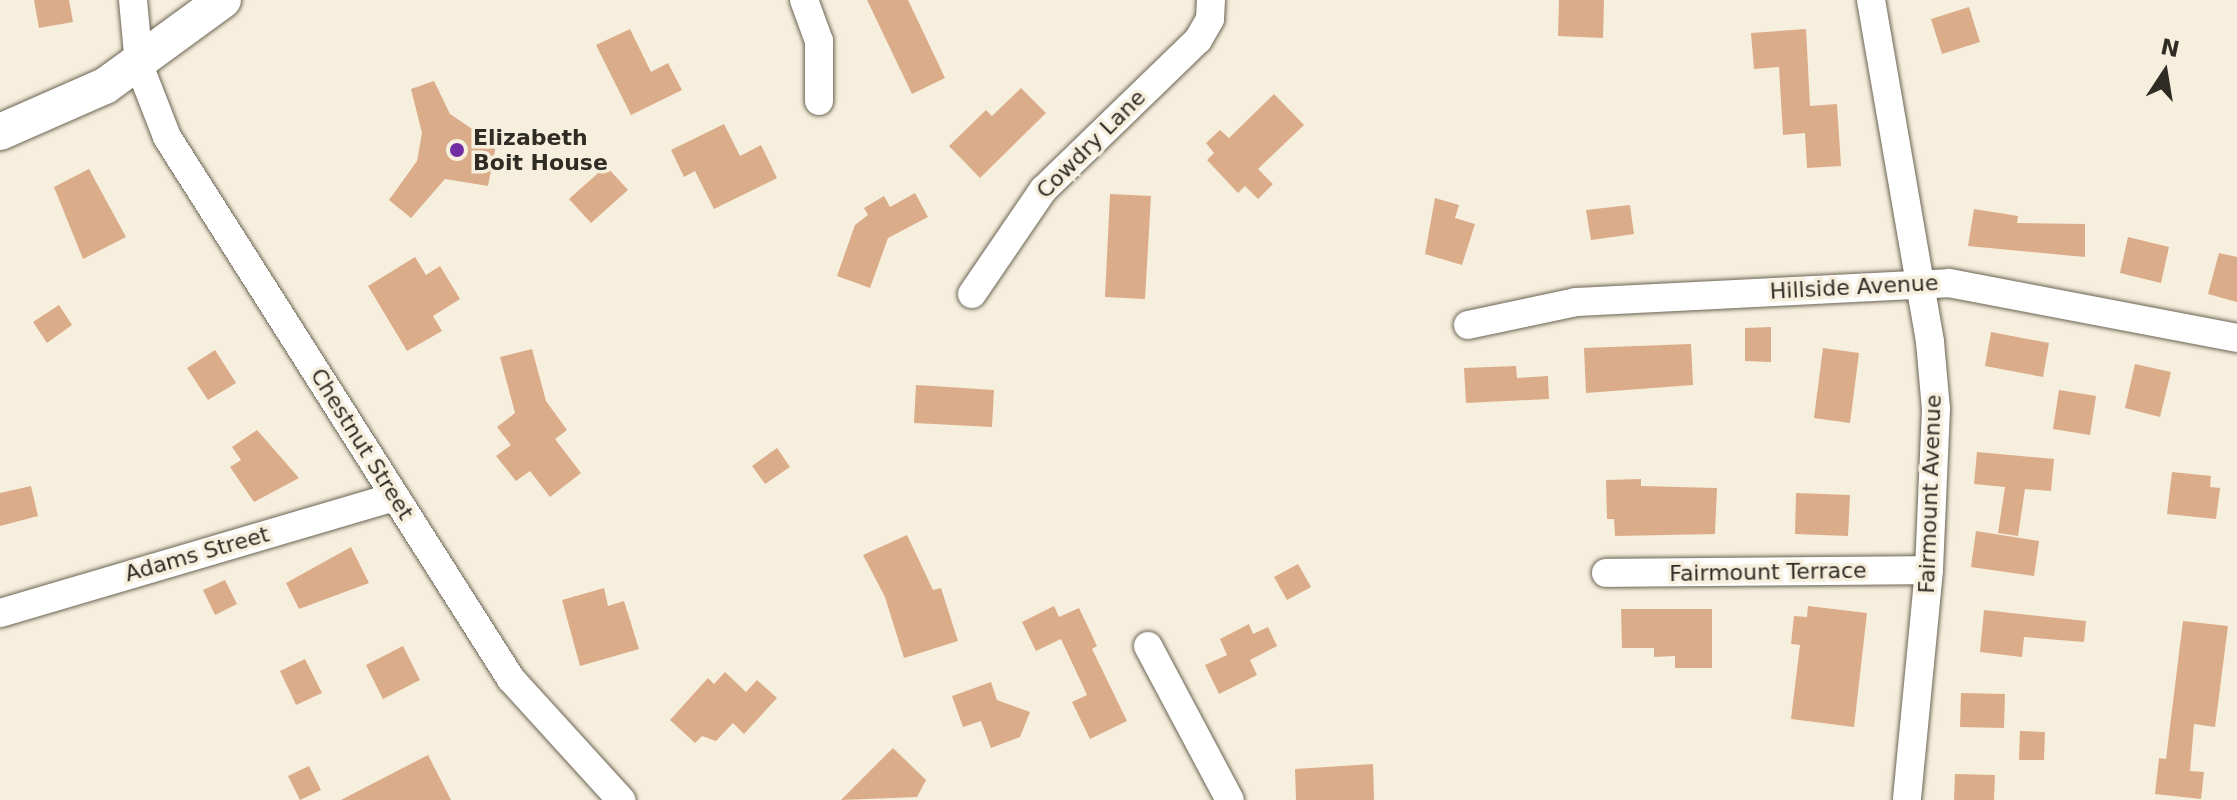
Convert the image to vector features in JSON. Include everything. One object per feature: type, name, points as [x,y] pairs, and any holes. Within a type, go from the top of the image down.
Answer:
[{"type":"main road","points":[[0,132],[67,106],[139,65],[223,0]]},
{"type":"street","name":"Chestnut Street","points":[[133,0],[139,65],[167,137],[511,679],[621,800]]},
{"type":"street","points":[[804,0],[819,41],[819,101]]},
{"type":"street","name":"Cowdry Lane","points":[[972,294],[1043,190],[1198,40],[1208,25],[1211,0]]},
{"type":"street","name":"Fairmount Avenue","points":[[1871,0],[1936,409],[1929,570],[1907,800]]},
{"type":"street","name":"Hillside Avenue","points":[[1468,325],[1576,302],[1953,283],[2237,338]]},
{"type":"street","name":"Adams Street","points":[[0,613],[394,497]]},
{"type":"street","name":"Fairmount Terrace","points":[[1606,573],[1929,570]]},
{"type":"street","points":[[1148,646],[1230,800]]},
{"type":"building","points":[[34,0],[69,0],[73,22],[39,28]]},
{"type":"building","points":[[867,0],[908,0],[945,78],[912,94]]},
{"type":"building","points":[[1559,0],[1604,0],[1603,38],[1558,36]]},
{"type":"building","points":[[1969,7],[1980,42],[1942,54],[1931,19]]},
{"type":"building","points":[[630,29],[651,72],[668,63],[682,90],[631,115],[596,45]]},
{"type":"building","points":[[1806,29],[1810,106],[1837,104],[1841,166],[1807,168],[1805,133],[1783,135],[1779,67],[1754,69],[1751,33]]},
{"type":"building","name":"Elizabeth Boit House","points":[[434,81],[450,114],[496,145],[488,186],[445,179],[411,218],[389,200],[417,161],[422,133],[411,89]]},
{"type":"building","points":[[1021,88],[1046,113],[980,178],[949,146],[986,110],[992,116]]},
{"type":"building","points":[[1274,94],[1304,125],[1258,169],[1273,184],[1258,199],[1245,186],[1238,193],[1207,160],[1214,153],[1206,143],[1220,130],[1229,138]]},
{"type":"building","points":[[724,124],[740,156],[761,145],[777,178],[714,209],[695,171],[684,177],[671,150]]},
{"type":"building","points":[[606,166],[628,190],[591,223],[569,199]]},
{"type":"building","points":[[89,169],[126,237],[83,259],[54,187]]},
{"type":"building","points":[[915,193],[928,217],[888,238],[870,288],[837,276],[855,225],[868,215],[864,208],[884,196],[890,207]]},
{"type":"building","points":[[1110,194],[1151,196],[1145,299],[1105,297]]},
{"type":"building","points":[[1435,198],[1459,205],[1455,218],[1475,224],[1462,265],[1425,254]]},
{"type":"building","points":[[1630,205],[1634,234],[1591,240],[1586,210]]},
{"type":"building","points":[[1974,209],[2018,216],[2017,223],[2085,224],[2085,257],[1968,246]]},
{"type":"building","points":[[2128,237],[2169,247],[2161,283],[2120,273]]},
{"type":"building","points":[[2219,253],[2237,257],[2237,302],[2208,294]]},
{"type":"building","points":[[415,257],[426,275],[440,266],[460,299],[433,316],[442,331],[407,351],[368,286]]},
{"type":"building","points":[[59,305],[72,325],[47,343],[33,322]]},
{"type":"building","points":[[1771,327],[1771,362],[1745,361],[1745,328]]},
{"type":"building","points":[[1991,332],[2049,343],[2043,377],[1985,366]]},
{"type":"building","points":[[1691,344],[1693,385],[1586,393],[1584,348]]},
{"type":"building","points":[[1823,348],[1859,353],[1850,423],[1814,418]]},
{"type":"building","points":[[532,349],[546,401],[567,430],[555,439],[581,473],[550,497],[530,471],[516,481],[496,456],[511,445],[497,427],[515,413],[500,357]]},
{"type":"building","points":[[215,350],[236,383],[208,400],[187,368]]},
{"type":"building","points":[[2135,364],[2171,372],[2160,417],[2125,408]]},
{"type":"building","points":[[1516,366],[1517,378],[1548,376],[1549,399],[1466,403],[1464,368]]},
{"type":"building","points":[[916,385],[994,390],[992,427],[914,423]]},
{"type":"building","points":[[2059,390],[2096,396],[2090,435],[2053,429]]},
{"type":"building","points":[[257,430],[299,478],[254,502],[230,467],[241,460],[232,447]]},
{"type":"building","points":[[777,448],[790,467],[765,484],[752,466]]},
{"type":"building","points":[[1977,452],[2054,459],[2051,491],[2025,489],[2018,536],[1998,533],[2005,487],[1974,484]]},
{"type":"building","points":[[2172,472],[2211,476],[2210,487],[2220,488],[2216,519],[2167,514]]},
{"type":"building","points":[[1641,479],[1641,486],[1717,488],[1715,534],[1615,536],[1614,519],[1607,519],[1606,480]]},
{"type":"building","points":[[31,486],[38,516],[0,526],[0,493]]},
{"type":"building","points":[[1796,493],[1850,495],[1848,536],[1795,534]]},
{"type":"building","points":[[1976,531],[2039,541],[2034,576],[1971,567]]},
{"type":"building","points":[[907,535],[933,590],[941,588],[958,641],[904,658],[885,597],[863,555]]},
{"type":"building","points":[[351,547],[369,583],[299,609],[286,583]]},
{"type":"building","points":[[1298,564],[1311,587],[1287,600],[1274,577]]},
{"type":"building","points":[[225,580],[237,604],[215,615],[203,590]]},
{"type":"building","points":[[604,588],[608,606],[624,601],[639,649],[580,666],[562,600]]},
{"type":"building","points":[[1054,606],[1059,617],[1079,608],[1097,646],[1092,649],[1127,721],[1090,739],[1072,702],[1087,695],[1061,639],[1036,651],[1022,622]]},
{"type":"building","points":[[1808,606],[1867,613],[1854,727],[1791,719],[1800,645],[1791,644],[1794,616],[1807,617]]},
{"type":"building","points":[[1621,609],[1712,609],[1712,668],[1675,668],[1675,656],[1654,657],[1654,648],[1622,648]]},
{"type":"building","points":[[1984,610],[2086,621],[2084,642],[2024,637],[2022,657],[1980,652]]},
{"type":"building","points":[[2183,621],[2228,626],[2215,727],[2194,724],[2190,771],[2204,772],[2201,799],[2155,794],[2159,758],[2166,759]]},
{"type":"building","points":[[1249,624],[1253,634],[1268,627],[1277,646],[1250,660],[1257,675],[1219,694],[1205,665],[1227,655],[1220,639]]},
{"type":"building","points":[[403,646],[420,680],[383,699],[366,665]]},
{"type":"building","points":[[305,659],[322,693],[296,705],[280,671]]},
{"type":"building","points":[[725,672],[746,692],[757,680],[777,698],[744,734],[733,723],[716,741],[702,736],[695,743],[670,720],[708,678],[714,684]]},
{"type":"building","points":[[991,682],[997,700],[1030,712],[1020,737],[991,748],[981,721],[963,727],[952,696]]},
{"type":"building","points":[[1961,693],[2005,694],[2004,728],[1960,727]]},
{"type":"building","points":[[2020,731],[2045,732],[2044,760],[2019,760]]},
{"type":"building","points":[[893,748],[926,780],[917,797],[841,800]]},
{"type":"building","points":[[428,755],[451,800],[341,800]]},
{"type":"building","points":[[1373,764],[1374,800],[1296,800],[1295,769]]},
{"type":"building","points":[[309,766],[321,790],[300,800],[288,776]]},
{"type":"building","points":[[1955,774],[1995,775],[1994,800],[1954,800]]},
{"type":"place","name":"Elizabeth Boit House","points":[[457,150]]}]
